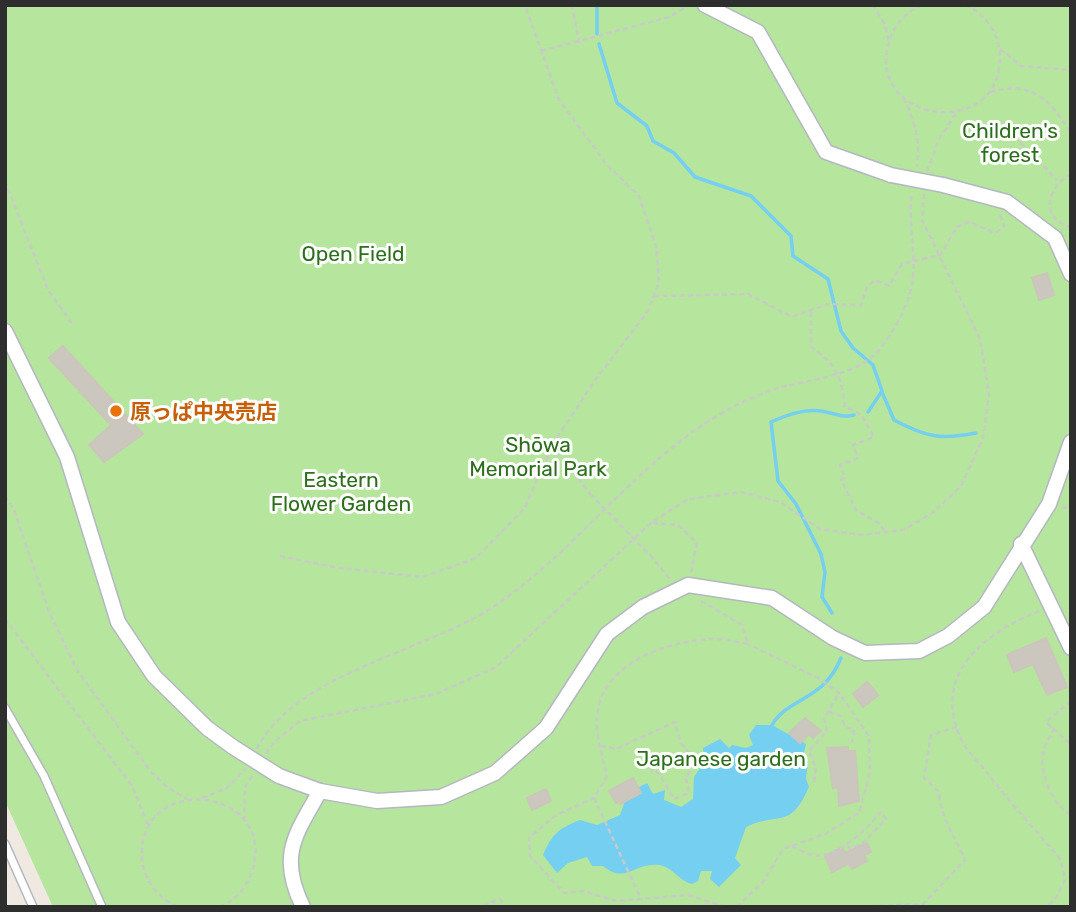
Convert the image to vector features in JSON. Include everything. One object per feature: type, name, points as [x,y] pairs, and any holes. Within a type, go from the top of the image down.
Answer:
[{"type":"street","points":[[705,5],[758,32],[826,152],[891,174],[1007,202],[1055,237],[1071,274]]},
{"type":"street","points":[[5,331],[67,457],[118,622],[154,676],[207,727],[279,776],[320,791],[377,801],[441,797],[495,773],[546,728],[607,634],[643,607],[689,586],[772,598],[833,638],[865,653],[919,651],[948,636],[984,607],[1021,544],[1049,504],[1071,442]]},
{"type":"street","points":[[1021,544],[1071,648]]},
{"type":"street","points":[[303,907],[294,889],[290,843],[320,791]]},
{"type":"lane","points":[[5,708],[44,776],[102,907]]},
{"type":"lane","points":[[6,849],[33,907]]},
{"type":"path","points":[[280,556],[339,569],[423,577],[476,558],[524,509],[553,444],[593,383],[648,311],[659,282],[656,246],[639,196],[607,165],[559,100],[525,5]]},
{"type":"path","points":[[541,51],[669,17],[689,5]]},
{"type":"path","points":[[873,5],[885,25],[889,42],[889,72],[914,122],[920,149],[915,173]]},
{"type":"path","points":[[889,42],[899,22],[922,5]]},
{"type":"path","points":[[966,5],[986,20],[1000,49],[1021,66],[1071,70]]},
{"type":"path","points":[[573,6],[579,43]]},
{"type":"path","points":[[904,98],[934,113],[957,112],[969,108],[988,92],[997,76],[1000,49]]},
{"type":"path","points":[[988,92],[1002,88],[1043,96],[1055,108],[1071,133]]},
{"type":"path","points":[[925,174],[939,139],[957,112]]},
{"type":"path","points":[[1020,142],[1058,181]]},
{"type":"path","points":[[1071,174],[1058,181],[1049,195],[1051,212],[1062,225],[1071,228]]},
{"type":"path","points":[[5,181],[48,290],[73,325]]},
{"type":"path","points":[[254,754],[265,733],[316,690],[483,612],[531,579],[686,435],[730,408],[770,391],[838,373],[859,364],[882,347],[910,293],[909,209],[914,185]]},
{"type":"path","points":[[244,821],[245,787],[274,742],[300,721],[436,694],[496,667],[651,523],[688,499],[741,492],[780,502],[820,528],[863,535],[903,530],[934,512],[961,486],[983,438],[989,395],[980,339],[922,220],[925,185]]},
{"type":"path","points":[[654,296],[748,294],[792,317],[828,304],[861,305],[867,288],[875,280],[889,286],[902,264],[940,255],[957,227],[969,222],[996,233],[1004,226],[999,214],[1007,202]]},
{"type":"path","points":[[811,312],[811,347],[830,361],[838,373],[845,407],[861,414],[874,436],[853,445],[858,458],[840,466],[845,478],[841,480],[856,510],[880,524],[885,532]]},
{"type":"path","points":[[553,444],[590,494],[649,555],[689,586],[701,602],[743,625],[748,644]]},
{"type":"path","points":[[5,496],[13,510],[49,612],[77,670],[151,772],[167,788],[187,799]]},
{"type":"path","points":[[651,523],[678,525],[697,543],[689,586]]},
{"type":"path","points":[[1045,907],[1054,901],[1065,880],[1061,860],[961,741],[951,693],[968,658],[990,637],[1015,621],[1051,607]]},
{"type":"path","points":[[5,619],[132,786],[149,827]]},
{"type":"path","points":[[726,907],[688,895],[617,901],[583,891],[564,893],[530,856],[530,838],[556,815],[594,798],[607,776],[596,728],[600,701],[624,666],[659,650],[712,639],[748,644],[820,680],[839,693],[869,736],[870,773],[859,813],[825,834],[783,849],[763,882],[737,907]]},
{"type":"path","points":[[814,782],[816,768],[809,751],[827,731],[824,719],[839,693]]},
{"type":"path","points":[[1071,701],[1046,722],[1071,745]]},
{"type":"path","points":[[828,712],[841,716],[845,727],[854,730],[852,742]]},
{"type":"path","points":[[600,746],[616,749],[675,722],[681,743],[695,761],[686,778],[689,793],[674,799],[659,773],[652,772],[654,758]]},
{"type":"path","points":[[854,907],[923,904],[965,860],[949,825],[940,813],[939,792],[924,778],[931,735],[957,727]]},
{"type":"path","points":[[1055,728],[1043,751],[1046,785],[1064,811],[1071,815]]},
{"type":"path","points":[[177,907],[169,905],[150,884],[144,869],[142,852],[149,827],[165,809],[187,799],[202,798],[227,788],[249,765]]},
{"type":"path","points":[[202,798],[226,805],[244,821],[255,845],[253,871],[239,893],[220,907]]},
{"type":"path","points":[[594,798],[641,900]]},
{"type":"path","points":[[792,846],[814,856],[847,845],[871,824],[880,812],[886,820],[863,843],[850,849],[847,845]]},
{"type":"path","points":[[1064,873],[1071,872]]},
{"type":"path","points":[[487,907],[486,904],[500,899],[505,907]]},
{"type":"green space","name":"Shōwa Memorial Park","points":[[5,5],[1071,5],[1071,907],[53,907],[5,801]]},
{"type":"water","points":[[756,725],[772,725],[806,744],[802,761],[808,762],[806,779],[809,787],[796,810],[789,815],[746,827],[735,858],[741,865],[719,887],[710,879],[712,871],[701,871],[698,881],[692,884],[659,865],[618,873],[603,866],[592,866],[587,857],[568,863],[557,873],[543,855],[553,837],[567,826],[580,820],[597,825],[620,815],[624,804],[622,796],[647,783],[653,794],[665,790],[664,800],[681,807],[693,799],[694,777],[704,762],[703,748],[720,739],[729,748],[732,745],[746,748],[753,745],[749,735]]},
{"type":"building","points":[[1047,273],[1054,295],[1039,300],[1032,278]]},
{"type":"building","points":[[63,346],[143,434],[104,462],[89,445],[111,425],[49,358]]},
{"type":"building","points":[[1046,638],[1067,687],[1047,695],[1033,664],[1014,672],[1007,655]]},
{"type":"building","points":[[867,682],[878,695],[863,707],[853,694]]},
{"type":"building","points":[[805,718],[821,731],[813,738],[809,734],[800,743],[789,733]]},
{"type":"building","points":[[848,747],[848,751],[855,751],[859,801],[839,806],[838,787],[833,788],[827,748]]},
{"type":"building","points":[[633,778],[641,793],[620,804],[619,801],[616,803],[609,791]]},
{"type":"building","points":[[546,789],[551,801],[532,810],[527,798]]},
{"type":"building","points":[[867,843],[871,852],[864,855],[867,861],[852,869],[849,863],[832,872],[825,856],[842,847],[845,853]]},
{"type":"waterway","points":[[597,5],[597,34]]},
{"type":"waterway","points":[[599,44],[617,103],[647,126],[653,141],[674,153],[695,177],[751,196],[791,236],[793,256],[828,279],[841,331],[853,348],[873,365],[882,391],[868,412]]},
{"type":"waterway","points":[[882,392],[894,420],[915,430],[943,436],[976,433]]},
{"type":"waterway","points":[[832,613],[822,597],[825,572],[821,554],[796,504],[778,481],[771,422],[807,411],[854,415]]},
{"type":"waterway","points":[[772,725],[787,709],[825,683],[841,658]]},
{"type":"place","name":"原っぱ中央売店","points":[[116,411]]},
{"type":"park label","name":"Children's forest","points":[[1010,142]]},
{"type":"park label","name":"Open Field","points":[[353,253]]},
{"type":"park label","name":"Eastern Flower Garden","points":[[341,491]]},
{"type":"park label","name":"Japanese garden","points":[[721,758]]}]
